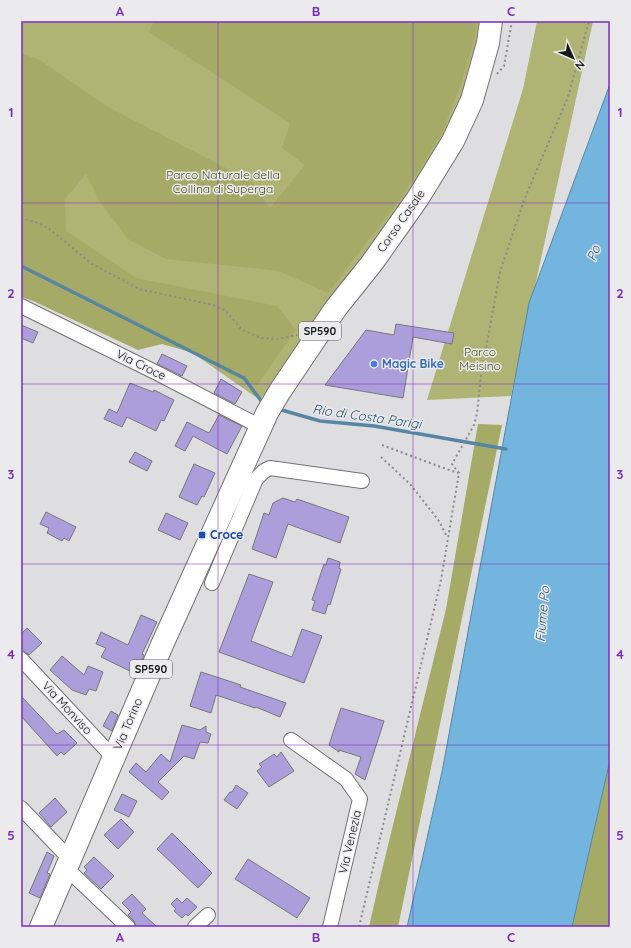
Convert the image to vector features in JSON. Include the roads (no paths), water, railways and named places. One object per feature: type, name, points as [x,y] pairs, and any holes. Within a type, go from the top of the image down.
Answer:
[{"type":"main road","name":"Corso Casale","points":[[267,414],[336,308],[372,263],[418,198],[453,142],[472,100],[488,43],[491,21]]},
{"type":"main road","name":"Via Torino","points":[[41,927],[162,645],[220,539],[267,414]]},
{"type":"street","name":"Via Croce","points":[[21,306],[158,373],[267,414]]},
{"type":"street","points":[[212,583],[220,539],[256,479],[264,471],[270,468],[298,470],[362,481]]},
{"type":"street","name":"Via Monviso","points":[[21,659],[113,757]]},
{"type":"street","name":"Via Venezia","points":[[291,740],[346,779],[360,799],[330,927]]},
{"type":"street","points":[[21,808],[68,864],[128,927]]},
{"type":"street","points":[[195,927],[208,915]]},
{"type":"water","points":[[610,84],[610,760],[572,927],[407,927],[442,772],[529,303]]},
{"type":"waterway","name":"Rio di Costa Parigi","points":[[21,266],[244,378],[262,402],[266,403]]},
{"type":"waterway","name":"Rio di Costa Parigi","points":[[278,409],[320,421],[374,426],[506,449]]},
{"type":"place","name":"Magic Bike","points":[[374,364]]},
{"type":"place","name":"Croce","points":[[202,535]]},
{"type":"park label","name":"Parco Naturale della Collina di Superga","points":[[223,182]]},
{"type":"park label","name":"Parco Meisino","points":[[480,359]]},
{"type":"water label","name":"Po","points":[[593,253]]},
{"type":"water label","name":"Fiume Po","points":[[542,614]]}]
